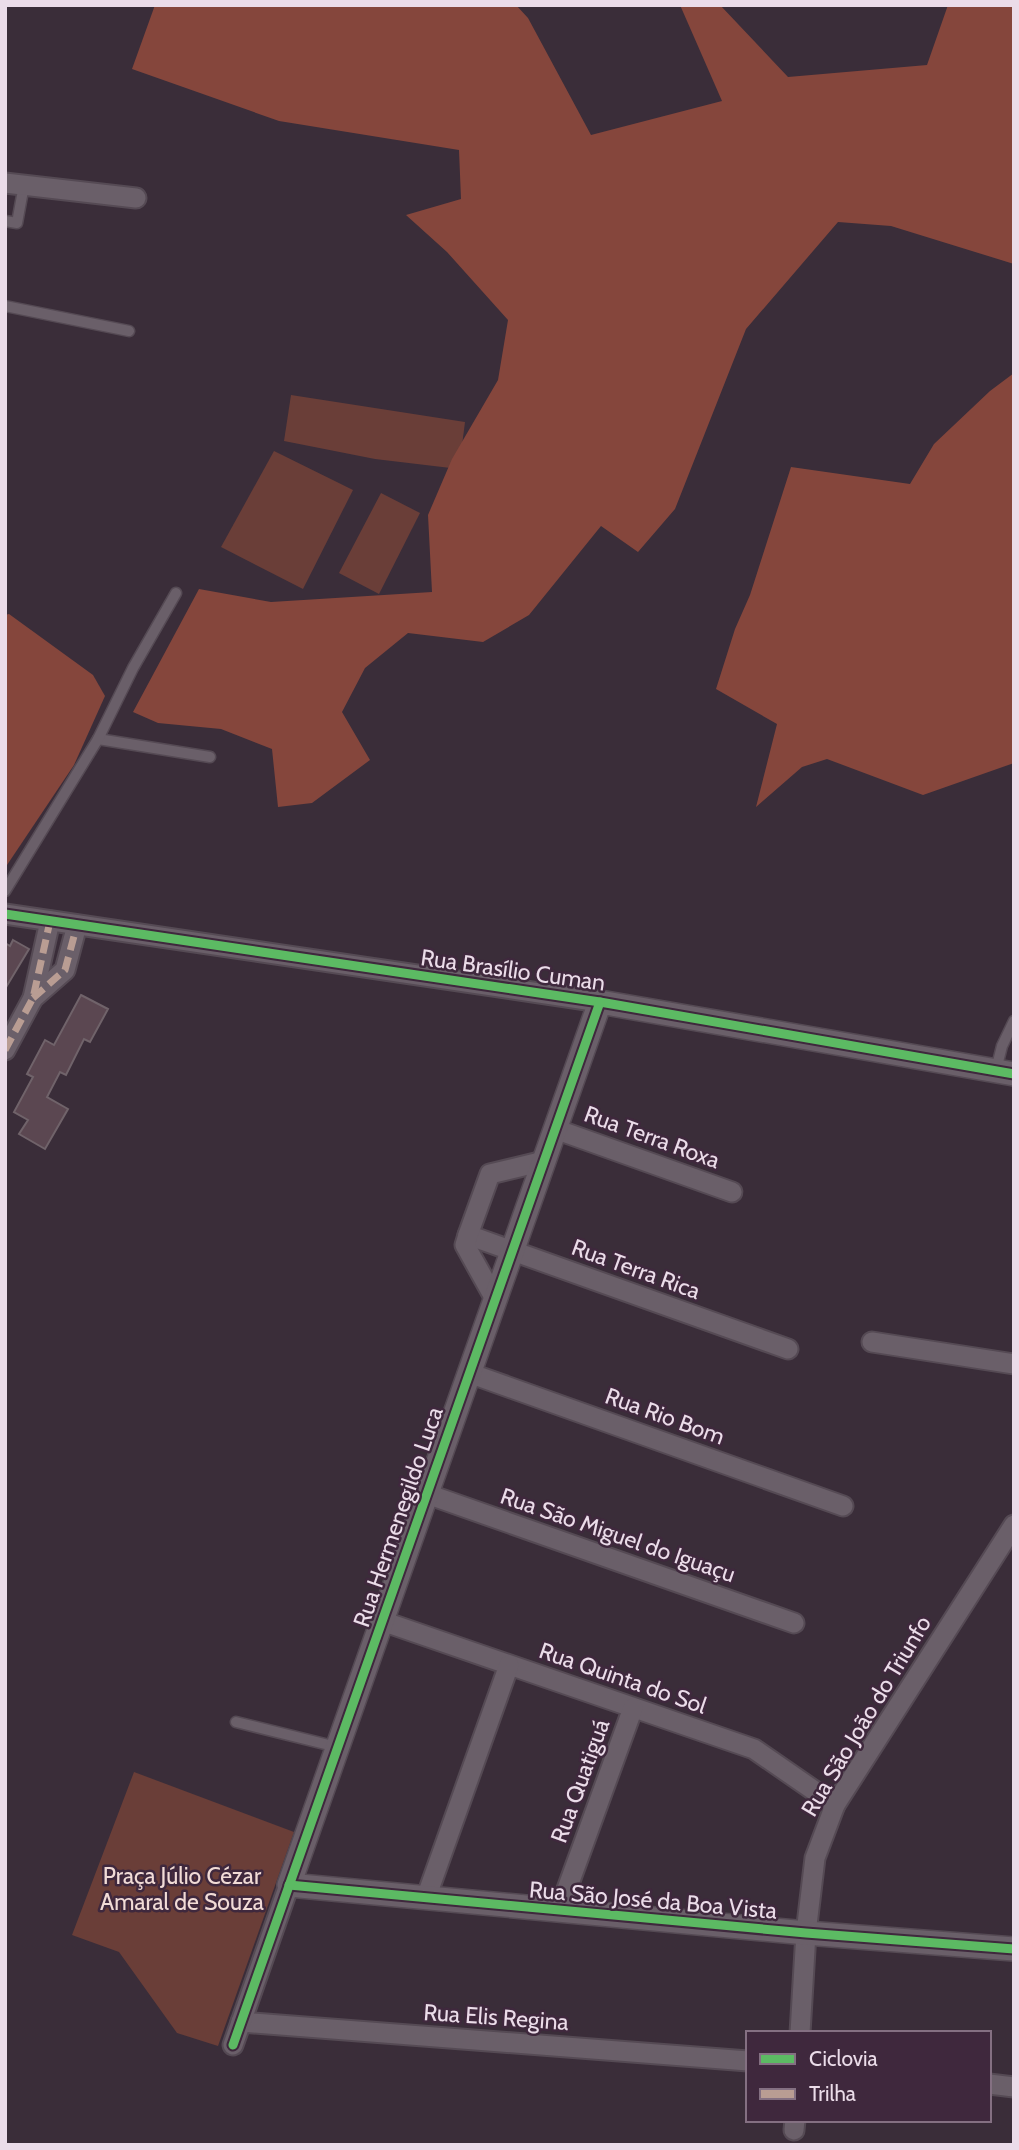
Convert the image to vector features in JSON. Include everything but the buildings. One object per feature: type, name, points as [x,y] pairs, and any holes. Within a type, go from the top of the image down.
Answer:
[{"type":"street","points":[[14,184],[136,198]]},
{"type":"street","name":"Rua Brasílio Cuman","points":[[5,914],[600,1002],[1005,1072]]},
{"type":"street","points":[[5,1050],[33,998],[50,921]]},
{"type":"street","points":[[33,998],[65,970],[77,925]]},
{"type":"street","name":"Rua Hermenegildo Luca","points":[[233,2045],[600,1002]]},
{"type":"street","name":"Rua Terra Roxa","points":[[555,1129],[732,1192]]},
{"type":"street","points":[[495,1299],[465,1245],[468,1235],[490,1174],[544,1161]]},
{"type":"street","name":"Rua Terra Rica","points":[[468,1235],[788,1349]]},
{"type":"street","points":[[872,1342],[1014,1364]]},
{"type":"street","name":"Rua Rio Bom","points":[[469,1373],[843,1506]]},
{"type":"street","name":"Rua São Miguel do Iguaçu","points":[[426,1494],[794,1623]]},
{"type":"street","name":"Rua São João do Triunfo","points":[[800,2031],[806,1933],[815,1858],[835,1805],[1014,1525]]},
{"type":"street","name":"Rua Quinta do Sol","points":[[382,1621],[754,1749],[835,1805]]},
{"type":"street","points":[[426,1898],[509,1665]]},
{"type":"street","name":"Rua Quatiguá","points":[[559,1911],[633,1708]]},
{"type":"street","name":"Rua São José da Boa Vista","points":[[289,1885],[806,1933],[1012,1946]]},
{"type":"street","name":"Rua Elis Regina","points":[[241,2022],[746,2061]]},
{"type":"street","points":[[991,2084],[1014,2087]]},
{"type":"lane","points":[[5,221],[17,223],[14,184]]},
{"type":"lane","points":[[5,306],[129,331]]},
{"type":"lane","points":[[5,891],[97,739],[133,668],[176,593]]},
{"type":"lane","points":[[97,739],[210,757]]},
{"type":"lane","points":[[1005,1072],[1002,1046],[1014,1021]]},
{"type":"lane","points":[[236,1722],[338,1747]]},
{"type":"green space","points":[[291,395],[465,422],[459,469],[375,459],[284,441]]},
{"type":"green space","points":[[274,451],[353,490],[303,589],[221,547]]},
{"type":"green space","points":[[381,493],[420,513],[379,594],[339,573]]},
{"type":"green space","name":"Praça Júlio Cézar Amaral de Souza","points":[[134,1772],[294,1832],[218,2046],[177,2033],[119,1952],[72,1935]]},
{"type":"shaded area","points":[[155,5],[516,5],[528,18],[591,135],[722,101],[680,5],[720,5],[788,77],[927,65],[948,5],[1014,5],[1014,264],[891,226],[838,222],[746,329],[675,509],[638,552],[601,526],[529,615],[483,642],[408,633],[365,668],[342,712],[370,760],[312,803],[278,807],[272,749],[221,729],[158,723],[133,712],[199,589],[271,602],[432,592],[428,515],[452,459],[498,380],[508,320],[447,252],[406,215],[461,199],[459,150],[279,121],[132,69]]},
{"type":"shaded area","points":[[1014,373],[1014,763],[923,795],[827,759],[802,767],[756,807],[777,724],[716,689],[735,629],[750,595],[791,467],[910,484],[934,444],[990,391]]},
{"type":"shaded area","points":[[9,614],[93,675],[105,696],[74,765],[5,868],[5,615]]},
{"type":"marked path","points":[[5,1050],[33,998],[50,921]]},
{"type":"marked path","points":[[33,998],[65,970],[77,925]]},
{"type":"cycle path","points":[[5,914],[600,1002],[1014,1074]]},
{"type":"cycle path","points":[[233,2045],[600,1002]]},
{"type":"cycle path","points":[[289,1885],[806,1933],[1014,1949]]}]
